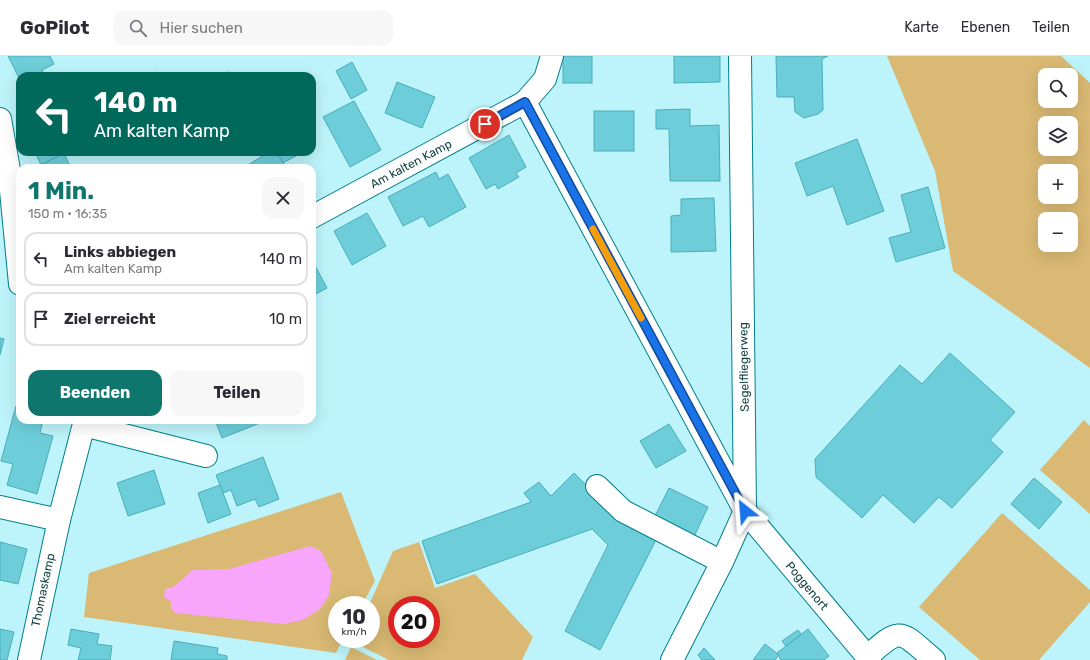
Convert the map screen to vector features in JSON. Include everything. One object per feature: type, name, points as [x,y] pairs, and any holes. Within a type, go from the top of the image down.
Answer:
[{"type":"street","name":"Am kalten Kamp","points":[[316,215],[525,102],[545,79],[552,56]]},
{"type":"street","name":"Segelfliegerweg","points":[[672,660],[722,562],[745,511],[740,56]]},
{"type":"street","name":"Poggenort","points":[[525,102],[745,511],[869,659]]},
{"type":"street","points":[[0,119],[9,170],[16,243]]},
{"type":"street","name":"Thomaskamp","points":[[29,660],[58,520],[83,424]]},
{"type":"street","name":"Thomaskamp","points":[[91,424],[206,456]]},
{"type":"street","points":[[597,486],[623,512],[722,562]]},
{"type":"street","points":[[0,507],[58,520]]},
{"type":"street","points":[[869,659],[887,639],[897,634],[907,637],[934,660]]},
{"type":"shaded area","points":[[887,56],[1061,56],[1074,68],[1038,68],[1038,108],[1078,108],[1078,72],[1090,83],[1090,368],[953,271],[935,171]]},
{"type":"shaded area","points":[[1084,420],[1090,426],[1090,514],[1040,470]]},
{"type":"shaded area","points":[[341,492],[375,581],[367,596],[328,596],[328,648],[338,648],[336,653],[84,617],[89,573]]},
{"type":"shaded area","points":[[1002,513],[1090,590],[1090,602],[1039,660],[980,660],[919,607]]},
{"type":"shaded area","points":[[419,542],[435,588],[475,574],[533,637],[522,660],[389,660],[365,648],[380,648],[380,596],[373,596],[393,551]]},
{"type":"shaded area","points":[[310,546],[321,551],[332,573],[329,595],[321,608],[303,620],[283,624],[175,613],[171,608],[171,602],[164,597],[165,589],[173,587],[193,570],[229,569]]},
{"type":"shaded area","points":[[351,648],[353,648],[377,660],[345,660]]},
{"type":"building","points":[[8,56],[50,56],[54,64],[42,70],[43,72],[16,72]]},
{"type":"building","points":[[563,56],[592,56],[592,83],[563,83]]},
{"type":"building","points":[[674,56],[720,56],[720,82],[674,83]]},
{"type":"building","points":[[776,56],[828,56],[822,59],[823,110],[818,114],[804,118],[795,112],[794,97],[777,97]]},
{"type":"building","points":[[352,62],[367,90],[351,99],[336,71]]},
{"type":"building","points":[[397,82],[435,97],[422,128],[385,113]]},
{"type":"building","points":[[354,101],[381,150],[350,167],[323,117]]},
{"type":"building","points":[[690,109],[690,126],[719,125],[720,181],[670,181],[669,129],[656,129],[656,110]]},
{"type":"building","points":[[594,111],[634,111],[634,151],[594,151]]},
{"type":"building","points":[[509,135],[526,167],[516,173],[519,177],[498,189],[495,184],[486,189],[469,158]]},
{"type":"building","points":[[857,139],[884,211],[847,225],[833,186],[807,196],[795,163]]},
{"type":"building","points":[[37,156],[59,156],[43,164],[41,164]]},
{"type":"building","points":[[58,156],[65,156],[69,164],[43,164]]},
{"type":"building","points":[[262,156],[279,156],[284,164],[249,164]]},
{"type":"building","points":[[279,156],[296,156],[283,163]]},
{"type":"building","points":[[436,172],[439,179],[448,174],[466,207],[429,227],[423,216],[403,226],[388,197]]},
{"type":"building","points":[[928,187],[945,248],[896,262],[889,238],[911,232],[901,195]]},
{"type":"building","points":[[714,198],[716,251],[671,252],[671,216],[681,215],[681,199]]},
{"type":"building","points":[[367,213],[386,246],[352,265],[334,231]]},
{"type":"building","points":[[316,267],[327,288],[316,294]]},
{"type":"building","points":[[0,338],[4,339],[0,355]]},
{"type":"building","points":[[950,353],[1015,412],[990,440],[1003,452],[952,508],[939,497],[914,523],[883,495],[862,518],[816,477],[815,459],[900,365],[922,384]]},
{"type":"building","points":[[16,406],[16,424],[42,424],[40,433],[53,436],[37,494],[7,485],[13,464],[1,461]]},
{"type":"building","points":[[217,424],[257,424],[222,438]]},
{"type":"building","points":[[669,424],[686,451],[656,468],[640,441]]},
{"type":"building","points":[[263,457],[279,499],[259,507],[255,499],[237,506],[231,490],[223,493],[216,475]]},
{"type":"building","points":[[154,470],[165,504],[128,516],[117,483]]},
{"type":"building","points":[[574,473],[620,518],[657,538],[600,650],[565,631],[608,545],[592,529],[437,584],[422,541],[531,502],[524,493],[539,482],[551,496]]},
{"type":"building","points":[[1034,478],[1062,502],[1039,529],[1011,504]]},
{"type":"building","points":[[220,485],[231,514],[208,523],[198,493]]},
{"type":"building","points":[[669,488],[708,507],[693,539],[653,520]]},
{"type":"building","points":[[0,542],[27,549],[18,584],[0,580]]},
{"type":"building","points":[[0,629],[14,632],[7,660],[0,660]]},
{"type":"building","points":[[71,629],[99,634],[97,644],[112,646],[110,660],[78,660],[81,648],[68,645]]},
{"type":"building","points":[[808,629],[829,656],[824,660],[781,660],[777,653]]},
{"type":"building","points":[[798,630],[801,634],[786,646],[782,641]]},
{"type":"building","points":[[174,641],[218,648],[217,654],[227,656],[227,660],[171,660]]},
{"type":"building","points":[[765,644],[779,655],[775,660],[753,660]]},
{"type":"building","points":[[704,648],[715,660],[702,660],[698,655]]},
{"type":"slow traffic","points":[[593,229],[641,318]]},
{"type":"route","points":[[485,124],[525,102],[745,511]]}]
